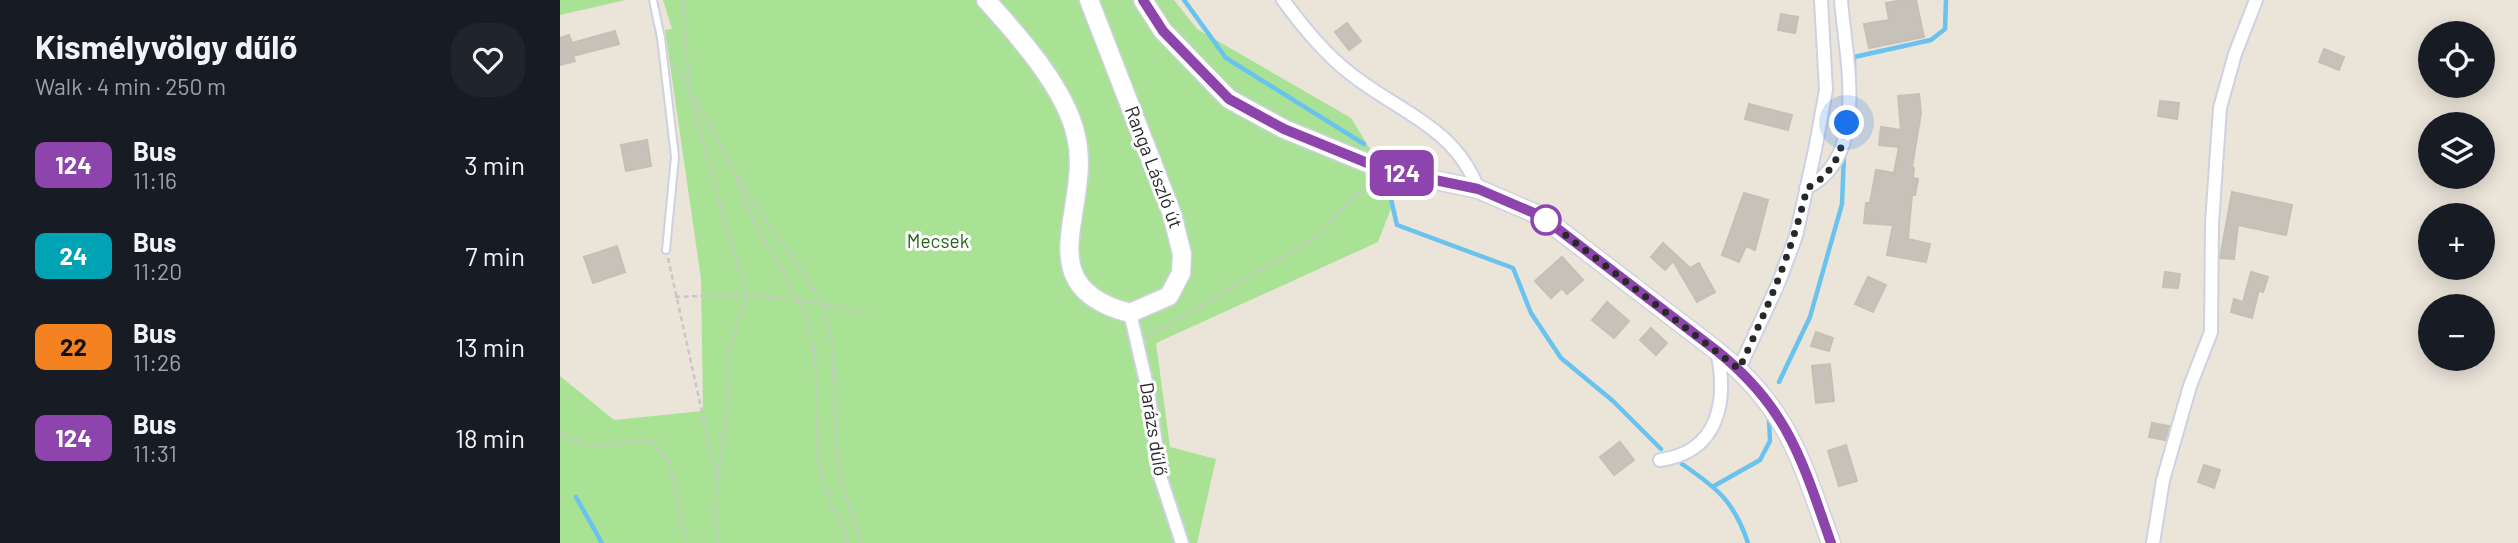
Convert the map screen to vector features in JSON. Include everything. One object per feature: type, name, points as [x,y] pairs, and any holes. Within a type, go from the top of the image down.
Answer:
[{"type":"main road","points":[[986,0],[1042,70],[1063,103],[1076,133],[1081,176],[1069,233],[1070,265],[1086,292],[1098,304],[1130,313]]},
{"type":"main road","name":"Ranga László út","points":[[1089,0],[1172,214],[1182,254],[1181,273],[1169,296],[1130,313]]},
{"type":"main road","points":[[1143,0],[1163,31],[1229,99],[1284,129],[1382,169],[1478,189],[1541,216],[1717,351],[1768,399],[1785,427],[1804,466],[1831,543]]},
{"type":"street","points":[[1283,0],[1340,65],[1455,146],[1469,166],[1478,189]]},
{"type":"street","points":[[1739,369],[1779,282],[1796,236],[1807,188],[1826,90],[1821,0]]},
{"type":"street","points":[[1807,188],[1827,175],[1843,149],[1850,65],[1844,38],[1842,0]]},
{"type":"street","points":[[2153,543],[2163,480],[2190,386],[2211,332],[2211,223],[2220,108],[2235,54],[2256,0]]},
{"type":"street","name":"Darázs dűlő","points":[[1130,313],[1139,343],[1161,479],[1182,543]]},
{"type":"street","points":[[1660,460],[1677,458],[1703,439],[1718,421],[1720,367],[1717,351]]},
{"type":"lane","points":[[653,0],[661,38],[675,157],[666,250]]},
{"type":"path","points":[[683,0],[689,89],[747,294],[729,350],[726,419],[715,515],[719,543]]},
{"type":"path","points":[[689,89],[736,175],[823,303],[832,340],[838,472],[862,543]]},
{"type":"path","points":[[1139,343],[1316,237],[1382,169]]},
{"type":"path","points":[[736,175],[743,203],[800,300],[814,351],[820,471],[848,543]]},
{"type":"path","points":[[666,250],[717,480]]},
{"type":"path","points":[[675,297],[747,294],[823,303],[865,313]]},
{"type":"path","points":[[560,434],[589,447],[649,440],[669,461],[681,524],[689,543]]},
{"type":"green space","points":[[560,0],[626,0],[560,15]]},
{"type":"green space","name":"Mecsek","points":[[663,0],[1174,0],[1197,29],[1351,118],[1397,193],[1378,242],[1156,343],[1170,447],[1216,459],[1197,543],[560,543],[560,376],[614,420],[703,411],[701,279],[665,30],[672,29]]},
{"type":"building","points":[[1916,0],[1924,37],[1869,48],[1864,24],[1889,20],[1886,3]]},
{"type":"building","points":[[1781,14],[1798,17],[1795,33],[1778,30]]},
{"type":"building","points":[[1347,23],[1361,41],[1349,50],[1335,32]]},
{"type":"building","points":[[615,31],[619,44],[573,56],[575,61],[560,65],[560,38],[569,35],[572,43]]},
{"type":"building","points":[[2324,49],[2344,57],[2339,70],[2319,62]]},
{"type":"building","points":[[1919,94],[1921,113],[1912,167],[1913,178],[1918,179],[1915,195],[1912,195],[1908,239],[1930,244],[1926,262],[1887,255],[1893,225],[1864,223],[1866,203],[1870,203],[1876,170],[1894,173],[1899,147],[1879,145],[1881,127],[1901,130],[1898,96]]},
{"type":"building","points":[[2160,101],[2179,103],[2177,119],[2158,116]]},
{"type":"building","points":[[1749,104],[1792,115],[1788,130],[1745,119]]},
{"type":"building","points":[[647,140],[651,166],[626,171],[621,145]]},
{"type":"building","points":[[2232,192],[2292,205],[2286,235],[2238,225],[2234,259],[2220,258]]},
{"type":"building","points":[[1744,193],[1768,200],[1755,250],[1746,246],[1739,262],[1722,255]]},
{"type":"building","points":[[1663,243],[1690,268],[1699,263],[1715,292],[1697,302],[1673,261],[1665,270],[1651,257]]},
{"type":"building","points":[[617,246],[625,272],[593,283],[584,257]]},
{"type":"building","points":[[1562,257],[1583,280],[1567,294],[1562,288],[1551,298],[1535,281]]},
{"type":"building","points":[[2165,272],[2180,274],[2178,288],[2163,287]]},
{"type":"building","points":[[2251,272],[2268,277],[2263,292],[2259,290],[2252,318],[2231,312],[2234,299],[2243,302]]},
{"type":"building","points":[[1868,277],[1886,285],[1873,312],[1855,304]]},
{"type":"building","points":[[1607,302],[1629,321],[1614,338],[1592,320]]},
{"type":"building","points":[[1651,328],[1667,343],[1656,355],[1640,340]]},
{"type":"building","points":[[1816,332],[1833,338],[1829,351],[1811,346]]},
{"type":"building","points":[[1830,364],[1834,401],[1816,403],[1812,366]]},
{"type":"building","points":[[2152,423],[2169,426],[2165,440],[2149,437]]},
{"type":"building","points":[[1620,442],[1634,460],[1614,475],[1600,457]]},
{"type":"building","points":[[1846,445],[1857,481],[1839,486],[1828,451]]},
{"type":"building","points":[[2204,465],[2220,470],[2214,488],[2198,482]]},
{"type":"waterway","points":[[1184,0],[1226,58],[1364,144]]},
{"type":"waterway","points":[[1854,67],[1854,57],[1931,40],[1945,29],[1946,0]]},
{"type":"waterway","points":[[1779,382],[1810,317],[1842,204],[1844,154]]},
{"type":"waterway","points":[[1388,186],[1397,225],[1513,268],[1531,313],[1561,358],[1613,401],[1661,449]]},
{"type":"waterway","points":[[1714,486],[1760,460],[1770,441],[1769,419]]},
{"type":"waterway","points":[[1682,464],[1723,497],[1737,516],[1748,543]]},
{"type":"waterway","points":[[576,497],[602,543]]},
{"type":"bus line","name":"124","points":[[1143,0],[1163,31],[1190,62],[1229,99],[1284,129],[1382,169],[1478,189],[1541,216],[1717,351],[1739,369],[1778,413],[1804,466],[1831,543]]},
{"type":"route","points":[[1546,220],[1541,216],[1739,369],[1779,282],[1796,236],[1807,188],[1827,175],[1843,149],[1847,123]]}]
